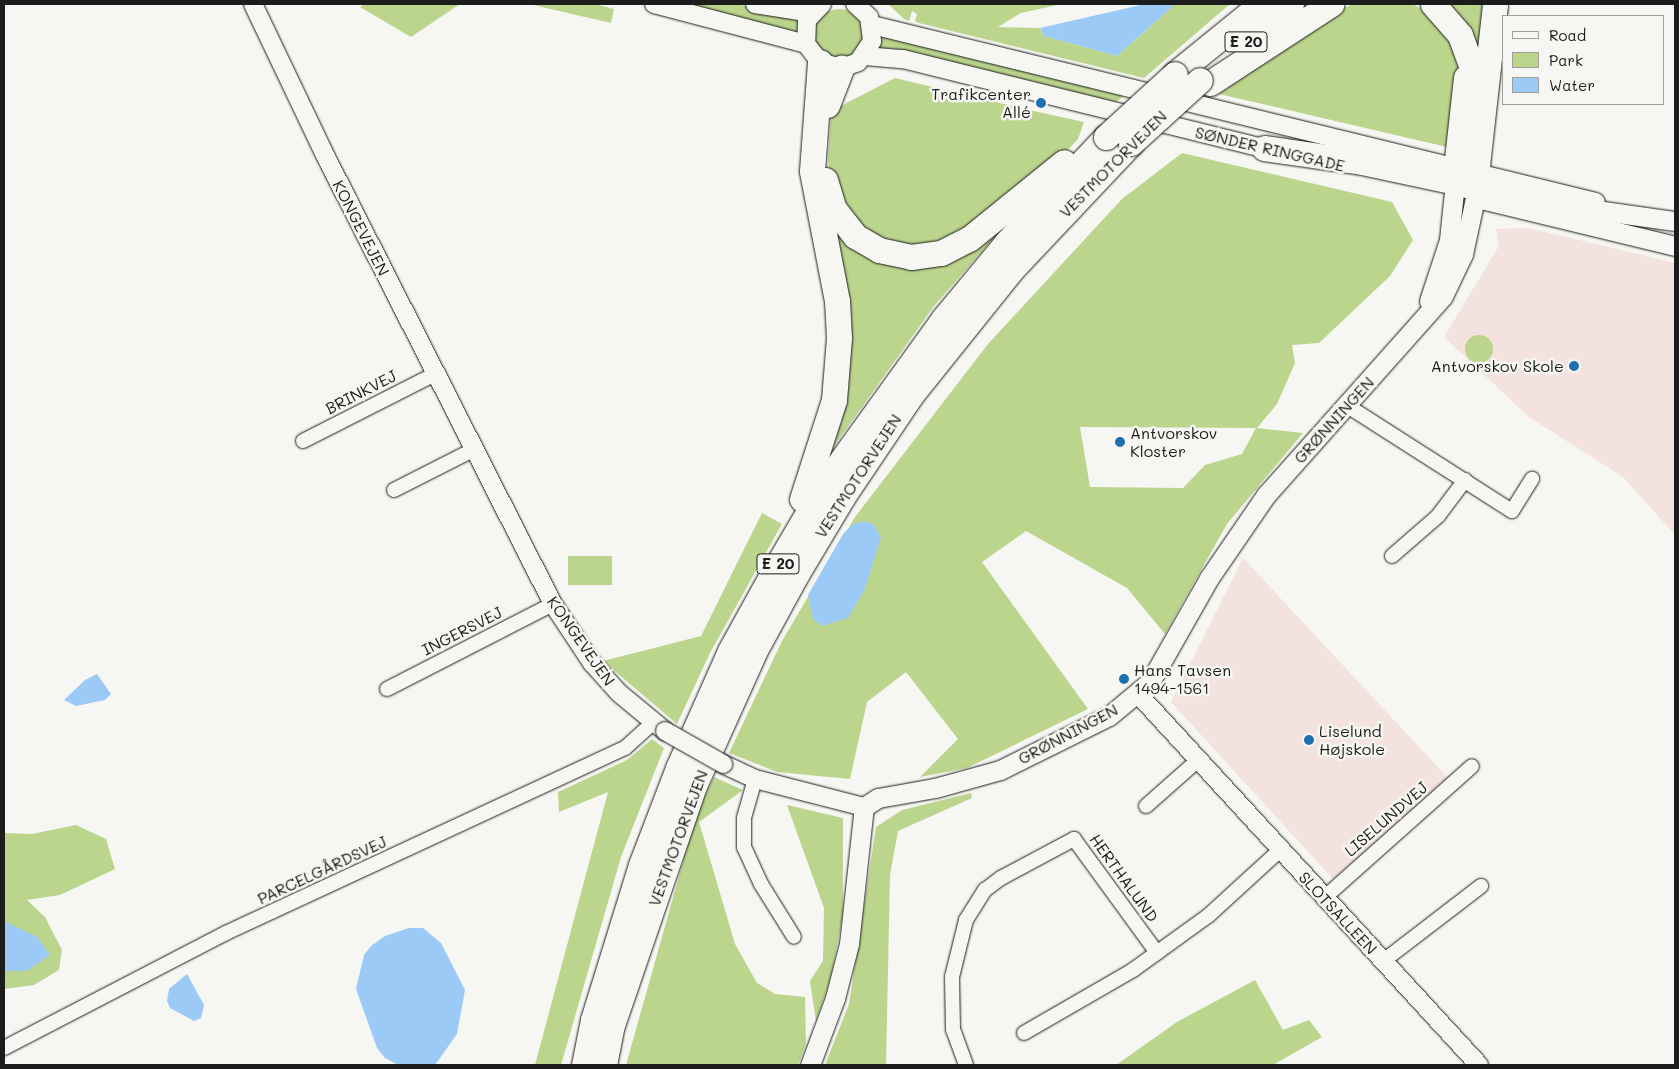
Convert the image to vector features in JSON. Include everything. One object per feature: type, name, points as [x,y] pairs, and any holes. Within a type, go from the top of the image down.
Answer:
[{"type":"highway","name":"VESTMOTORVEJEN","points":[[584,1065],[592,1020],[641,864],[678,768],[730,651],[828,478],[886,395],[1007,242],[1101,136],[1261,4]]},
{"type":"highway","name":"VESTMOTORVEJEN","points":[[604,1065],[611,1028],[693,788],[755,650],[842,496],[910,396],[1011,270],[1135,140],[1205,82],[1291,4]]},
{"type":"highway","points":[[1205,82],[1331,4]]},
{"type":"highway","points":[[1432,4],[1460,35],[1473,71],[1465,182]]},
{"type":"highway","points":[[1465,182],[1495,4]]},
{"type":"highway","points":[[822,58],[828,99],[824,122],[826,188],[836,214],[855,236],[894,255],[925,256],[955,248],[989,225],[1101,136]]},
{"type":"highway","points":[[730,651],[742,613],[792,523],[813,473],[834,400],[839,338],[837,301],[812,171],[822,58]]},
{"type":"highway","points":[[1264,148],[1362,162],[1465,182]]},
{"type":"main road","points":[[1465,182],[1582,208],[1670,220]]},
{"type":"main road","name":"SØNDER RINGGADE","points":[[1465,182],[1675,246]]},
{"type":"main road","name":"GRØNNINGEN","points":[[864,807],[878,798],[935,788],[1000,770],[1104,718],[1138,694],[1164,663],[1234,539],[1266,495],[1431,311],[1454,278],[1465,182]]},
{"type":"main road","name":"GRØNNINGEN","points":[[1416,326],[1442,266],[1465,182]]},
{"type":"main road","points":[[810,1065],[835,998],[849,944],[864,807]]},
{"type":"street","name":"KONGEVEJEN","points":[[252,4],[473,450],[553,604],[592,663],[659,727],[723,764],[755,779],[864,807]]},
{"type":"street","points":[[654,4],[822,58],[865,56],[872,41],[872,25],[855,4]]},
{"type":"street","points":[[755,4],[817,8],[805,28],[822,58]]},
{"type":"street","name":"SØNDER RINGGADE","points":[[872,25],[1465,182]]},
{"type":"street","name":"SØNDER RINGGADE","points":[[865,56],[903,59],[1264,148]]},
{"type":"street","name":"BRINKVEJ","points":[[303,441],[435,374]]},
{"type":"street","points":[[1346,405],[1512,511],[1532,479]]},
{"type":"street","points":[[394,490],[473,450]]},
{"type":"street","points":[[1392,556],[1438,516],[1464,480]]},
{"type":"street","name":"INGERSVEJ","points":[[387,689],[553,604]]},
{"type":"street","name":"SLOTSALLEEN","points":[[1138,694],[1382,962],[1479,1065]]},
{"type":"street","name":"PARCELGÅRDSVEJ","points":[[4,1048],[226,933],[625,748],[659,727]]},
{"type":"street","points":[[1146,806],[1198,760]]},
{"type":"street","name":"LISELUNDVEJ","points":[[1324,898],[1472,766]]},
{"type":"street","points":[[755,779],[744,818],[744,847],[761,884],[794,937]]},
{"type":"street","name":"HERTHALUND","points":[[966,1065],[953,1030],[952,977],[966,920],[986,890],[1001,878],[1074,839],[1156,953]]},
{"type":"street","points":[[1024,1033],[1156,953],[1208,916],[1280,850]]},
{"type":"street","points":[[1382,962],[1480,886]]},
{"type":"shaded area","name":"Antvorskov Skole","points":[[1529,228],[1675,263],[1675,535],[1623,477],[1529,417],[1444,337],[1499,246],[1496,229]]},
{"type":"shaded area","name":"Liselund Højskole","points":[[1243,558],[1448,778],[1333,879],[1171,702]]},
{"type":"green space","points":[[364,4],[460,4],[411,37],[360,7]]},
{"type":"green space","points":[[529,4],[595,4],[614,9],[611,23]]},
{"type":"green space","points":[[677,4],[736,4],[801,18],[799,35]]},
{"type":"green space","points":[[888,4],[1062,4],[1021,13],[998,27],[1040,28],[1044,36],[1117,56],[1171,8],[1171,4],[1230,4],[1144,78],[919,23],[915,21],[917,14],[912,11],[909,21],[904,19]]},
{"type":"green space","points":[[1354,4],[1412,4],[1427,11],[1446,31],[1462,69],[1451,148],[1219,94],[1331,13]]},
{"type":"green space","points":[[1446,4],[1488,4],[1478,83]]},
{"type":"green space","points":[[839,9],[849,11],[857,16],[862,24],[864,34],[862,44],[857,52],[849,57],[839,59],[829,57],[821,52],[816,44],[814,34],[816,24],[821,16],[829,11]]},
{"type":"green space","points":[[881,32],[975,55],[1124,96],[1114,103],[878,50]]},
{"type":"green space","points":[[895,78],[1084,122],[1078,139],[1064,154],[961,238],[902,250],[856,229],[830,179],[828,160],[831,111]]},
{"type":"green space","points":[[1182,153],[1392,202],[1413,240],[1390,276],[1319,343],[1292,345],[1295,363],[1277,404],[1257,428],[1303,433],[1227,524],[1165,634],[1127,588],[1026,531],[982,562],[1088,709],[967,768],[920,777],[958,739],[906,672],[867,702],[850,779],[777,772],[729,753],[782,641],[855,517],[988,344],[1122,199]],"holes":[[[1080,427],[1256,428],[1242,454],[1205,465],[1183,488],[1090,487]]]},
{"type":"green space","points":[[825,209],[887,259],[1014,215],[934,306],[822,463],[834,426]]},
{"type":"green space","points":[[1479,335],[1489,339],[1493,349],[1489,359],[1479,363],[1469,359],[1465,349],[1469,339]]},
{"type":"green space","points":[[762,513],[782,524],[710,653],[677,724],[603,661],[701,636]]},
{"type":"green space","points":[[568,556],[612,556],[612,585],[568,585]]},
{"type":"green space","points":[[652,739],[664,748],[621,857],[561,1065],[535,1065],[608,792],[559,812],[558,792],[627,760]]},
{"type":"green space","points":[[714,777],[743,790],[699,822],[735,944],[757,983],[775,994],[805,997],[806,1044],[798,1065],[626,1065],[697,812]]},
{"type":"green space","points":[[971,793],[972,798],[898,831],[890,875],[886,1065],[825,1065],[849,1004],[876,827],[902,810]]},
{"type":"green space","points":[[787,805],[843,818],[843,915],[831,978],[816,1021],[810,981],[823,961],[824,908]]},
{"type":"green space","points":[[76,825],[106,839],[115,869],[60,895],[27,900],[45,917],[62,950],[59,970],[34,985],[4,989],[4,833],[32,834]]},
{"type":"green space","points":[[1255,980],[1283,1030],[1309,1020],[1322,1037],[1273,1065],[1116,1065],[1177,1022]]},
{"type":"water","points":[[1145,4],[1171,4],[1171,8],[1117,56],[1044,36],[1040,28]]},
{"type":"water","points":[[865,521],[874,525],[881,537],[865,589],[848,618],[822,626],[813,619],[808,595],[843,534],[853,524]]},
{"type":"water","points":[[97,674],[111,694],[105,700],[76,706],[64,700],[85,680]]},
{"type":"water","points":[[4,921],[37,937],[50,955],[27,971],[5,971]]},
{"type":"water","points":[[409,928],[423,928],[441,943],[465,990],[457,1034],[435,1065],[398,1065],[385,1058],[377,1048],[356,989],[364,955],[371,946],[385,936]]},
{"type":"water","points":[[187,974],[204,1005],[201,1018],[194,1021],[170,1008],[167,1001],[169,989]]},
{"type":"place","name":"Trafikcenter Allé","points":[[1041,103]]},
{"type":"place","name":"Antvorskov Skole","points":[[1574,366]]},
{"type":"place","name":"Antvorskov Kloster","points":[[1120,442]]},
{"type":"place","name":"Hans Tavsen 1494-1561","points":[[1124,679]]},
{"type":"place","name":"Liselund Højskole","points":[[1309,740]]}]
